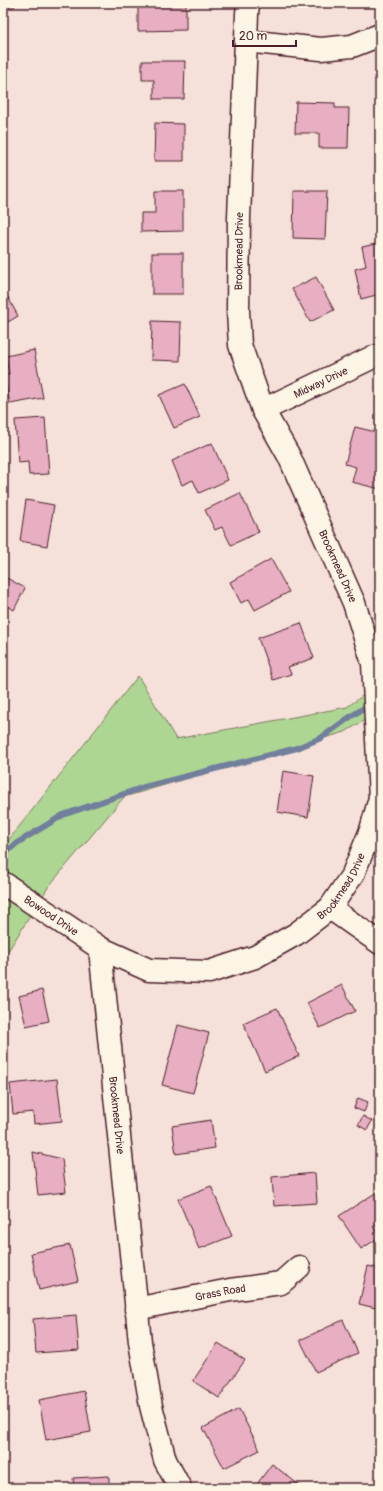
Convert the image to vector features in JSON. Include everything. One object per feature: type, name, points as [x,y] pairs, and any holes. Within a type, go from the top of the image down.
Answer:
[{"type":"street","name":"Brookmead Drive","points":[[180,1488],[165,1460],[150,1406],[136,1309],[100,948],[149,970],[209,972],[255,957],[296,934],[330,908],[353,874],[371,830],[380,798],[373,663],[354,603],[289,456],[262,410],[240,345],[238,311],[239,218],[248,3]]},
{"type":"street","points":[[246,41],[321,49],[352,46],[380,35]]},
{"type":"street","name":"Midway Drive","points":[[262,410],[373,357],[380,356]]},
{"type":"street","name":"Bowood Drive","points":[[3,883],[100,948]]},
{"type":"street","points":[[330,908],[380,943]]},
{"type":"street","name":"Grass Road","points":[[136,1309],[230,1290],[282,1283],[299,1267]]},
{"type":"green space","points":[[138,676],[176,739],[347,707],[380,683],[380,711],[345,732],[124,797],[49,886],[3,959],[3,847]]},
{"type":"building","points":[[3,3],[14,3],[15,6],[3,13]]},
{"type":"building","points":[[186,3],[186,30],[138,31],[138,4]]},
{"type":"building","points":[[142,61],[185,61],[184,99],[154,99],[154,80],[142,80]]},
{"type":"building","points":[[296,102],[335,103],[335,108],[349,108],[348,148],[319,148],[319,133],[295,133]]},
{"type":"building","points":[[155,123],[184,124],[184,161],[154,161]]},
{"type":"building","points":[[155,191],[183,191],[183,231],[141,232],[141,213],[155,213]]},
{"type":"building","points":[[294,191],[327,191],[325,239],[293,238]]},
{"type":"building","points":[[380,243],[380,294],[361,299],[355,269],[366,266],[362,247]]},
{"type":"building","points":[[152,253],[183,253],[183,294],[152,294]]},
{"type":"building","points":[[316,277],[334,310],[310,322],[292,289]]},
{"type":"building","points":[[3,288],[18,316],[3,325]]},
{"type":"building","points":[[152,321],[181,322],[180,361],[151,360]]},
{"type":"building","points":[[34,350],[43,398],[10,404],[4,375],[9,374],[6,356]]},
{"type":"building","points":[[185,384],[200,417],[174,428],[159,395]]},
{"type":"building","points":[[45,418],[49,474],[29,475],[28,462],[18,463],[15,420]]},
{"type":"building","points":[[355,427],[380,433],[380,489],[352,482],[356,467],[345,464]]},
{"type":"building","points":[[212,443],[228,480],[199,493],[193,480],[182,485],[172,461]]},
{"type":"building","points":[[240,493],[259,532],[231,545],[222,527],[215,530],[205,510]]},
{"type":"building","points":[[26,500],[54,505],[47,546],[20,541]]},
{"type":"building","points":[[271,559],[289,592],[255,610],[249,599],[241,603],[230,582]]},
{"type":"building","points":[[3,576],[25,588],[14,610],[7,606],[3,613]]},
{"type":"building","points":[[301,623],[314,658],[288,667],[291,674],[273,680],[258,638]]},
{"type":"building","points":[[283,771],[314,776],[308,817],[277,812]]},
{"type":"building","points":[[342,985],[355,1011],[320,1028],[307,1003]]},
{"type":"building","points":[[42,990],[49,1021],[26,1026],[19,996]]},
{"type":"building","points":[[277,1008],[299,1056],[265,1071],[243,1023]]},
{"type":"building","points":[[178,1025],[209,1033],[193,1093],[162,1085]]},
{"type":"building","points":[[57,1079],[62,1121],[34,1124],[33,1112],[13,1114],[10,1084]]},
{"type":"building","points":[[358,1098],[368,1102],[364,1112],[354,1108]]},
{"type":"building","points":[[363,1116],[372,1121],[367,1130],[358,1125]]},
{"type":"building","points":[[211,1120],[215,1148],[176,1154],[172,1126]]},
{"type":"building","points":[[33,1152],[62,1159],[66,1192],[38,1195]]},
{"type":"building","points":[[315,1173],[317,1203],[274,1206],[272,1177]]},
{"type":"building","points":[[211,1186],[232,1236],[199,1249],[178,1199]]},
{"type":"building","points":[[380,1190],[380,1223],[373,1227],[380,1237],[361,1249],[339,1216]]},
{"type":"building","points":[[70,1245],[78,1281],[39,1290],[31,1253]]},
{"type":"building","points":[[368,1266],[380,1269],[380,1309],[359,1304]]},
{"type":"building","points":[[76,1315],[79,1350],[36,1353],[33,1319]]},
{"type":"building","points":[[343,1320],[358,1353],[316,1372],[300,1340]]},
{"type":"building","points":[[218,1343],[245,1360],[219,1398],[193,1381]]},
{"type":"building","points":[[84,1391],[91,1432],[46,1440],[39,1400]]},
{"type":"building","points":[[239,1409],[260,1450],[224,1468],[203,1428]]},
{"type":"building","points":[[272,1464],[303,1488],[254,1488]]},
{"type":"building","points":[[109,1476],[109,1488],[74,1488],[73,1478]]},
{"type":"waterway","points":[[3,855],[17,843],[63,815],[144,787],[297,748],[321,738],[370,704]]}]
